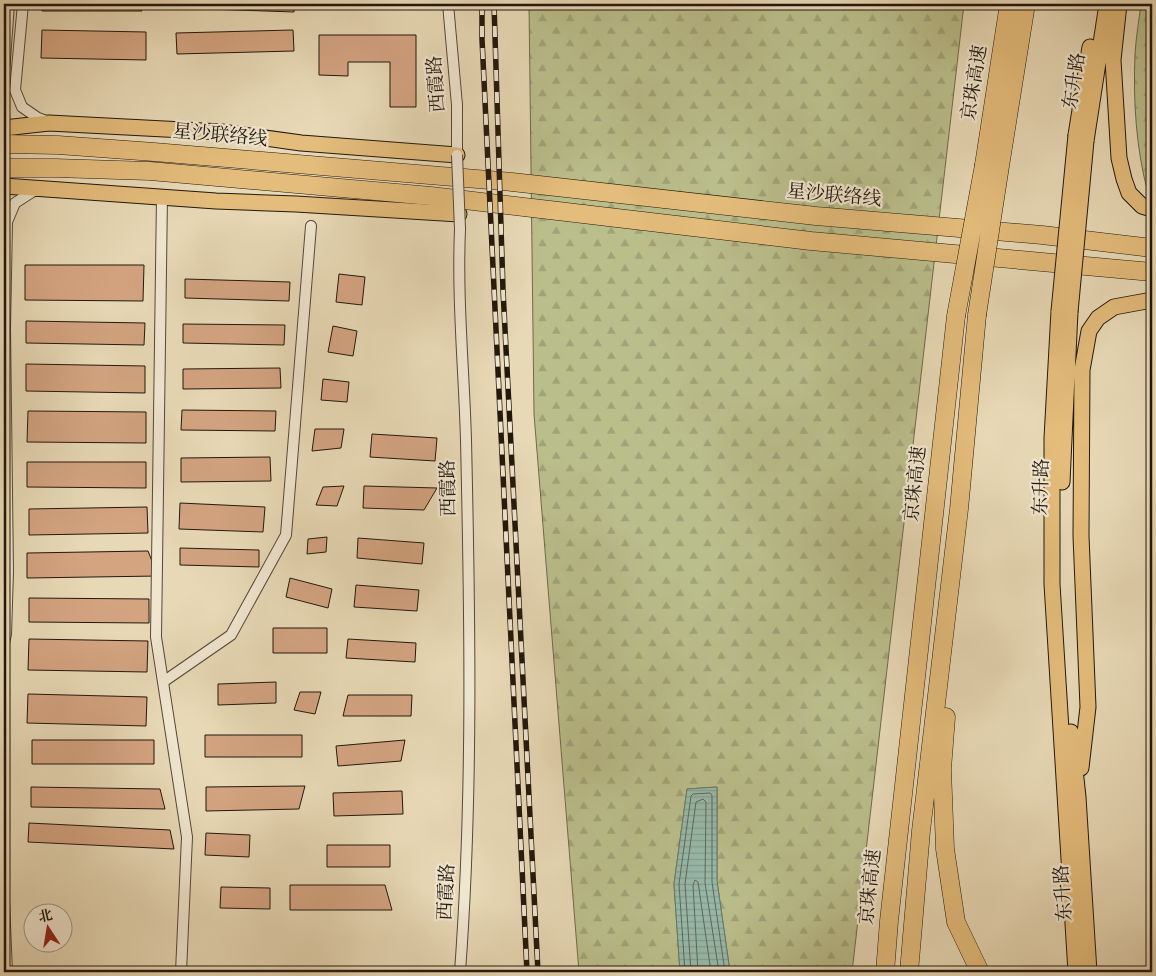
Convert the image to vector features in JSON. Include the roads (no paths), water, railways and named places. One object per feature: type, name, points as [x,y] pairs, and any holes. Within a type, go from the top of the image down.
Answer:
[{"type":"highway","name":"京珠高速","points":[[909,972],[921,831],[959,509],[1009,4]]},
{"type":"highway","name":"京珠高速","points":[[883,972],[956,316],[992,165],[1026,4]]},
{"type":"highway","name":"星沙联络线","points":[[4,144],[58,145],[154,152],[512,182],[816,216],[1042,235],[1152,248]]},
{"type":"highway","points":[[4,168],[150,171],[413,194],[514,204],[811,241],[1152,272]]},
{"type":"highway","points":[[959,509],[942,769],[945,839],[956,922],[980,972]]},
{"type":"main road","name":"东升路","points":[[1076,972],[1052,584],[1052,438],[1096,4]]},
{"type":"main road","name":"东升路","points":[[1081,138],[1107,4]]},
{"type":"main road","points":[[1119,4],[1113,60],[1119,158],[1129,193],[1142,206],[1152,209]]},
{"type":"main road","points":[[4,128],[50,123],[222,132],[301,143],[458,155]]},
{"type":"main road","points":[[4,186],[162,196],[460,222]]},
{"type":"main road","points":[[1078,797],[1088,707],[1081,536],[1082,370],[1089,331],[1098,318],[1114,307],[1152,300]]},
{"type":"main road","name":"东升路","points":[[1064,312],[1064,432],[1059,582],[1078,797],[1089,972]]},
{"type":"street","points":[[4,73],[9,4]]},
{"type":"street","points":[[23,4],[15,90],[22,107],[38,118],[50,123]]},
{"type":"street","name":"西霞路","points":[[448,4],[457,105],[468,567],[469,762],[466,891],[460,972]]},
{"type":"street","points":[[4,643],[8,572],[5,328],[7,222],[15,203],[32,192],[42,189]]},
{"type":"street","points":[[162,196],[156,637],[187,837],[181,972]]},
{"type":"street","points":[[163,682],[231,635],[286,535],[311,226]]},
{"type":"street","points":[[4,901],[7,972]]},
{"type":"lane","points":[[1152,751],[1150,814],[1152,826]]},
{"type":"water","points":[[717,787],[717,881],[730,972],[680,972],[674,884],[687,789]]},
{"type":"railway","points":[[482,4],[482,39],[527,972]]},
{"type":"railway","points":[[494,4],[503,290],[538,972]]}]
